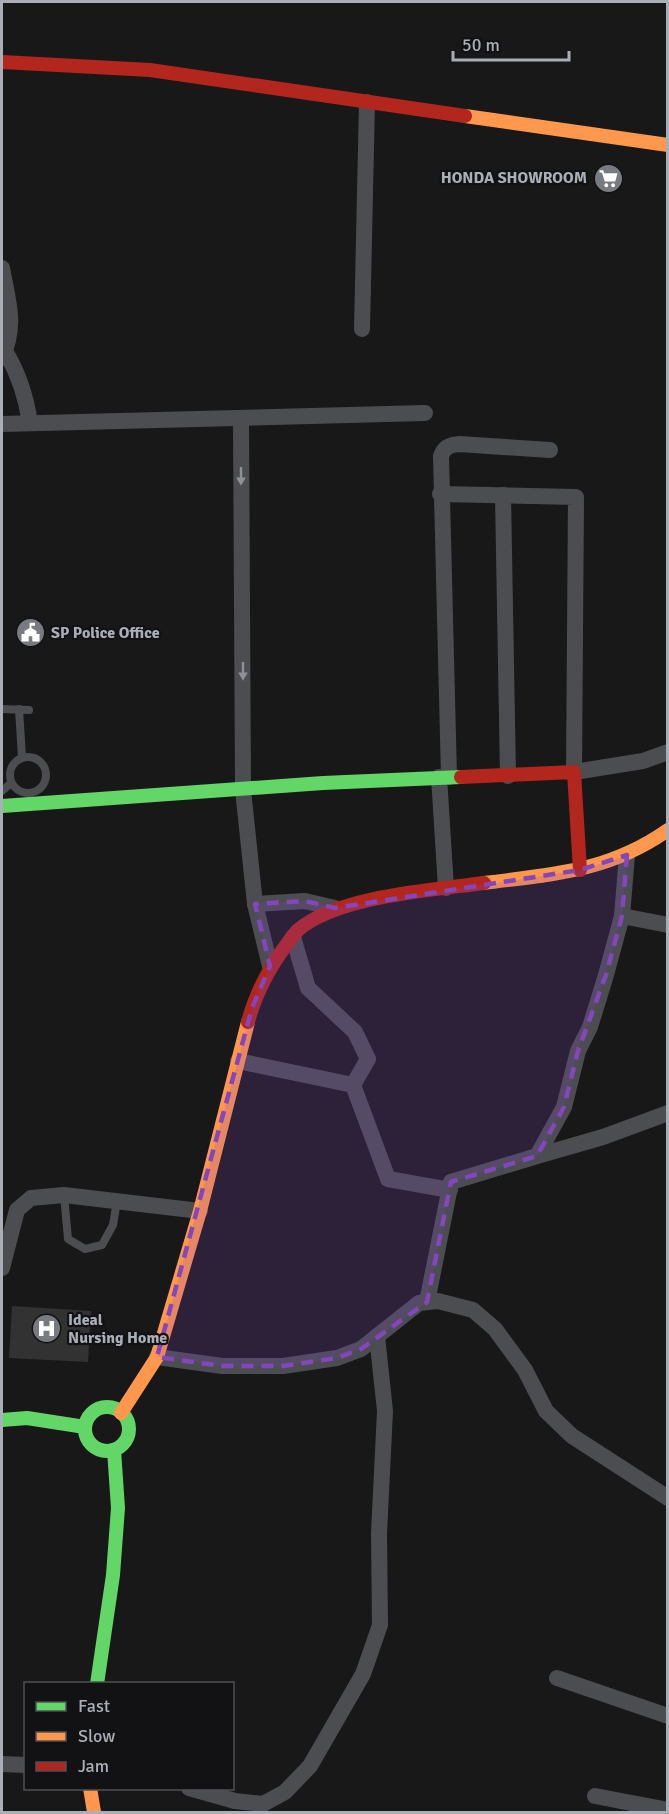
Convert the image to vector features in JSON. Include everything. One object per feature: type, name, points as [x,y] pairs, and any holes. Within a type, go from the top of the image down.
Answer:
[{"type":"main road","points":[[2,62],[150,70],[668,145]]},
{"type":"main road","points":[[2,806],[53,792],[243,790],[323,783],[574,772],[580,870]]},
{"type":"main road","points":[[121,1413],[157,1357],[200,1211],[252,1008],[270,966],[298,930],[335,908],[397,895],[580,870],[627,855],[668,830]]},
{"type":"main road","points":[[113,1408],[127,1421],[128,1436],[123,1444],[114,1450],[104,1450],[95,1448],[86,1436],[85,1427],[91,1414],[99,1409],[113,1408]]},
{"type":"main road","points":[[2,1420],[27,1418],[85,1427]]},
{"type":"main road","points":[[97,1682],[113,1575],[117,1508],[114,1450]]},
{"type":"main road","points":[[90,1790],[94,1812]]},
{"type":"street","points":[[362,329],[367,102]]},
{"type":"street","points":[[2,268],[12,320],[8,344],[3,354],[16,370],[24,390],[30,423]]},
{"type":"street","points":[[2,424],[425,412]]},
{"type":"street","points":[[241,418],[243,790],[255,903],[270,966]]},
{"type":"street","points":[[446,888],[441,456],[443,450],[450,445],[459,444],[550,450]]},
{"type":"street","points":[[440,494],[576,497],[574,772],[643,761],[668,752]]},
{"type":"street","points":[[502,495],[508,776]]},
{"type":"street","points":[[537,1156],[564,1107],[578,1051],[590,1027],[622,916],[627,855]]},
{"type":"street","points":[[255,903],[305,901],[335,908]]},
{"type":"street","points":[[622,916],[668,925]]},
{"type":"street","points":[[293,937],[308,988],[355,1032],[368,1059],[354,1085],[388,1179],[450,1190]]},
{"type":"street","points":[[238,1061],[354,1085]]},
{"type":"street","points":[[427,1302],[451,1182],[603,1137],[668,1113]]},
{"type":"street","points":[[2,1268],[17,1210],[31,1198],[64,1195],[200,1211]]},
{"type":"street","points":[[157,1357],[222,1366],[283,1366],[337,1358],[361,1349],[419,1303],[438,1301],[472,1310],[495,1329],[525,1370],[546,1411],[572,1436],[668,1498]]},
{"type":"street","points":[[196,1790],[235,1801],[263,1804],[285,1792],[310,1766],[363,1674],[380,1625],[379,1533],[385,1411],[377,1336]]},
{"type":"street","points":[[557,1678],[668,1716]]},
{"type":"street","points":[[2,1764],[24,1765]]},
{"type":"street","points":[[595,1796],[668,1810]]},
{"type":"lane","points":[[2,709],[29,710]]},
{"type":"lane","points":[[19,709],[22,757]]},
{"type":"lane","points":[[28,756],[40,761],[53,792],[25,793],[11,783],[12,765],[22,757],[28,756]]},
{"type":"lane","points":[[2,791],[11,783]]},
{"type":"lane","points":[[64,1195],[68,1239],[85,1249],[102,1245],[113,1225],[117,1201]]},
{"type":"highlighted area","points":[[627,855],[622,916],[606,975],[578,1051],[564,1107],[537,1156],[451,1182],[427,1302],[361,1349],[337,1358],[283,1366],[222,1366],[157,1357],[252,1008],[270,966],[255,904],[305,901],[335,908],[580,870]]},
{"type":"building","points":[[12,1306],[91,1311],[88,1362],[9,1358]]},
{"type":"traffic: fast","points":[[2,806],[323,783],[461,777]]},
{"type":"traffic: fast","points":[[107,1407],[122,1414],[129,1429],[122,1444],[107,1451],[92,1444],[85,1429],[92,1414],[107,1407]]},
{"type":"traffic: fast","points":[[2,1420],[27,1418],[85,1427]]},
{"type":"traffic: fast","points":[[97,1682],[113,1575],[118,1508],[114,1450]]},
{"type":"traffic: slow","points":[[465,116],[668,145]]},
{"type":"traffic: slow","points":[[484,883],[557,873],[602,863],[624,855],[668,830]]},
{"type":"traffic: slow","points":[[121,1413],[157,1357],[200,1211],[248,1022]]},
{"type":"traffic: slow","points":[[90,1790],[94,1812]]},
{"type":"traffic: jam","points":[[2,62],[150,70],[465,116]]},
{"type":"traffic: jam","points":[[461,777],[574,772],[580,870]]},
{"type":"traffic: jam","points":[[248,1022],[263,981],[274,963],[297,932],[315,919],[337,909],[386,896],[484,883]]},
{"type":"place","name":"HONDA SHOWROOM","points":[[608,178]]},
{"type":"place","name":"SP Police Office","points":[[30,633]]},
{"type":"place","name":"Ideal Nursing Home","points":[[47,1329]]}]
